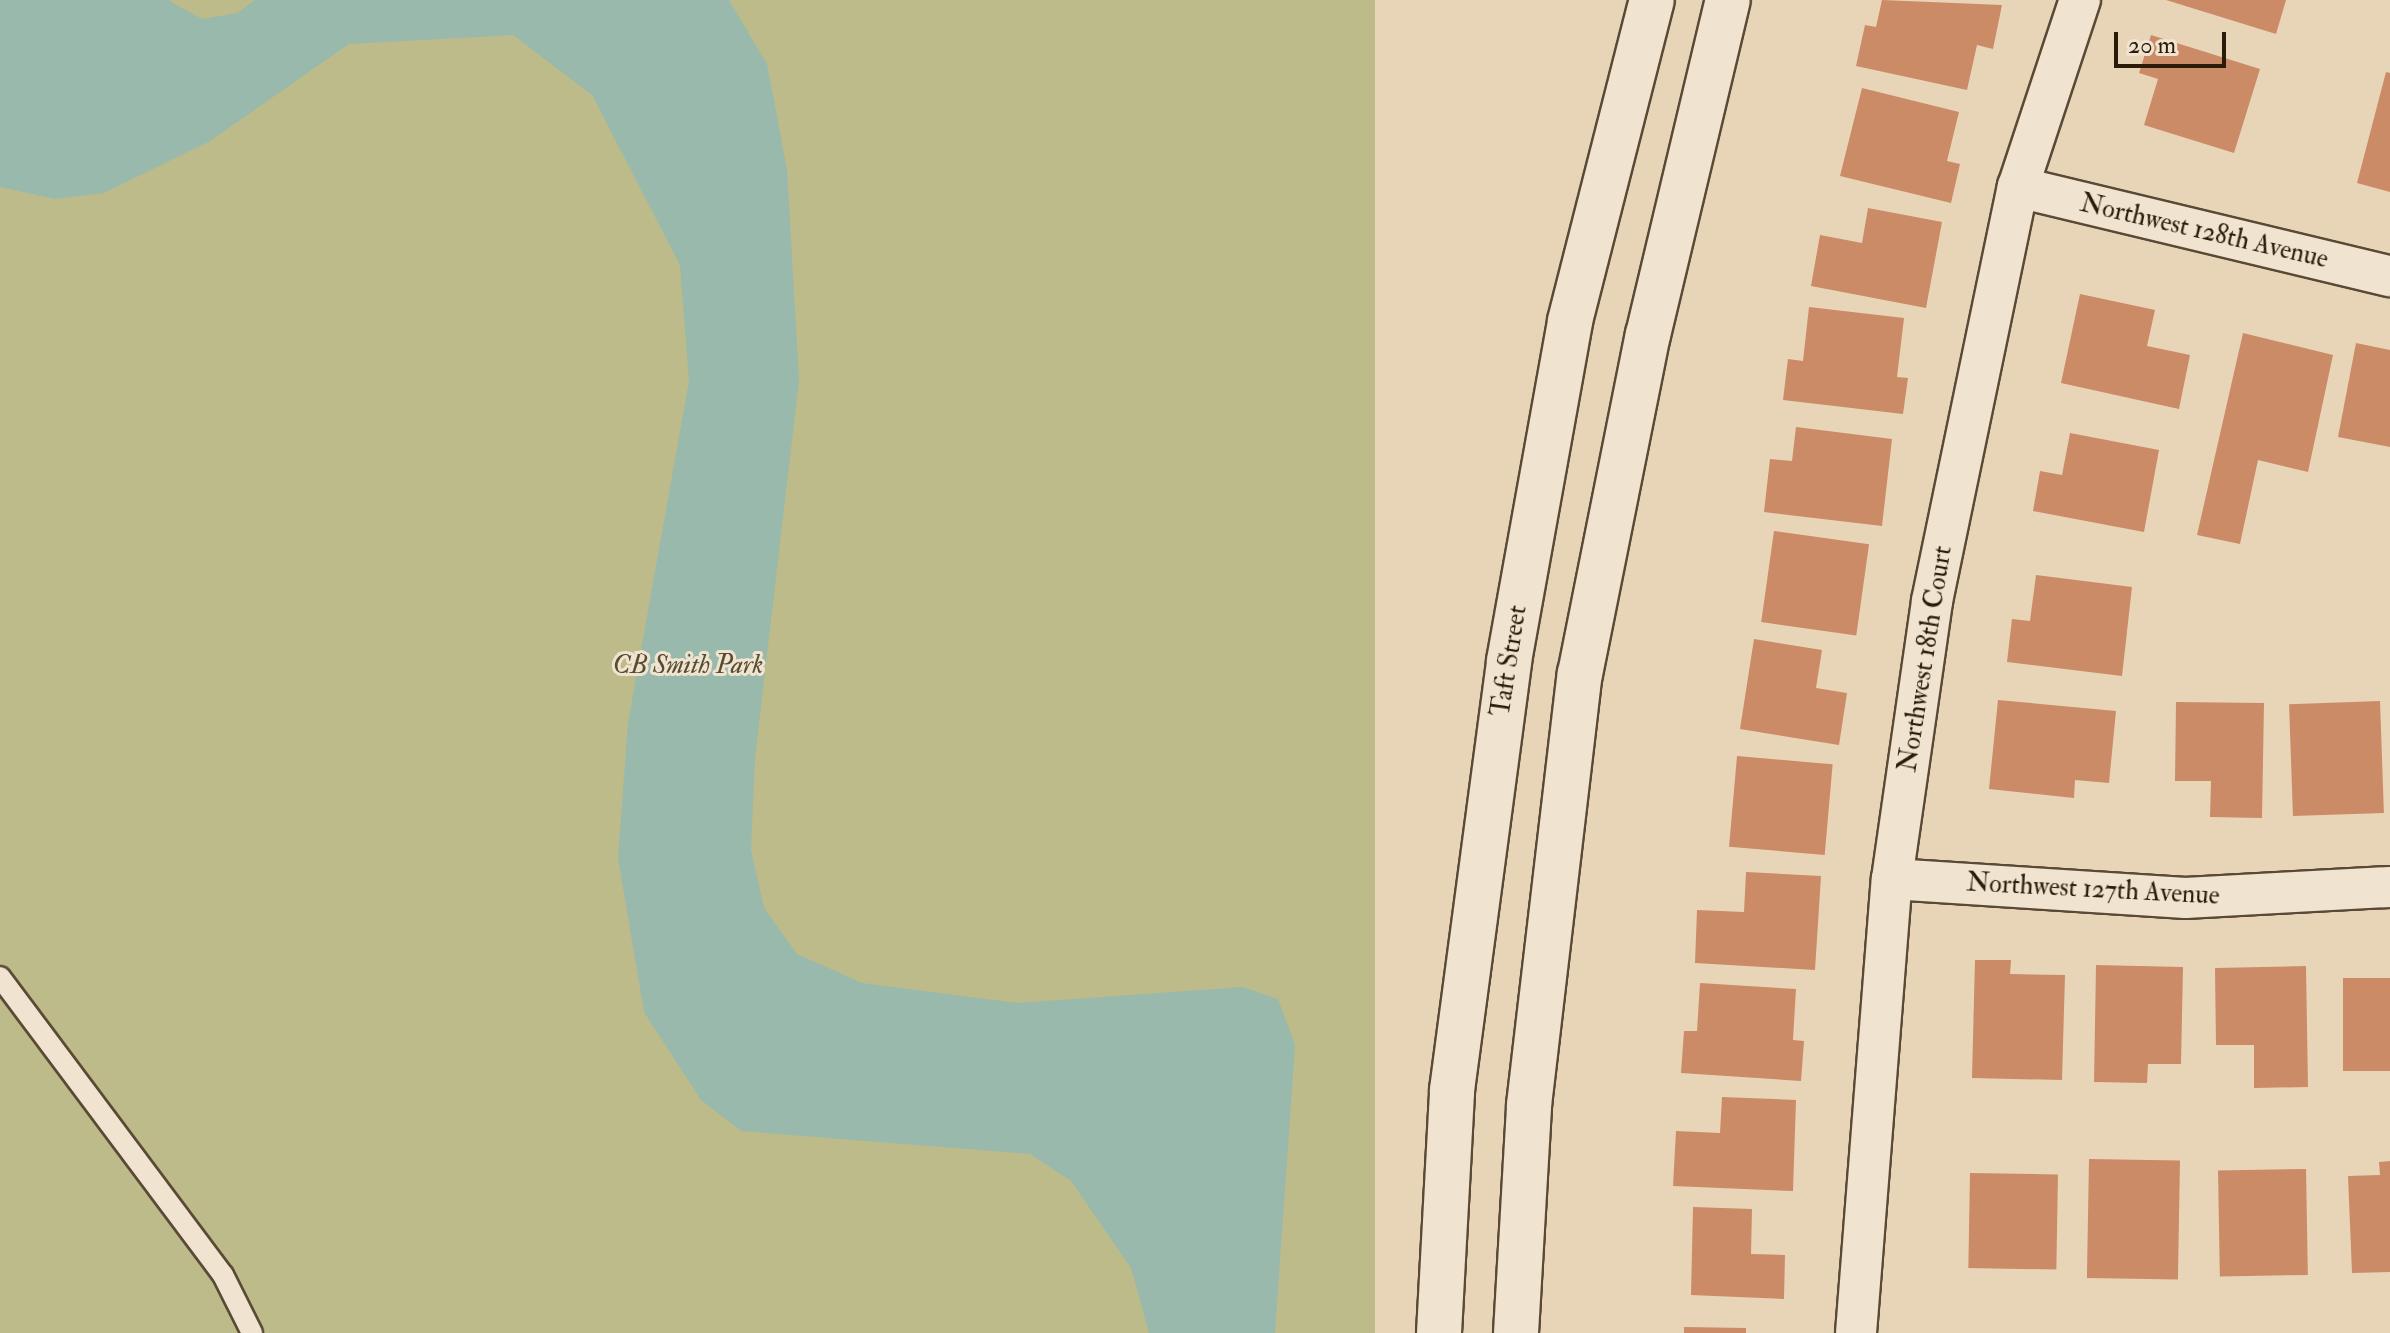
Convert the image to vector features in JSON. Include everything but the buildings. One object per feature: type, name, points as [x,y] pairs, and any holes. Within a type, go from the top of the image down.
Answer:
[{"type":"street","name":"Taft Street","points":[[1439,1333],[1452,1090],[1509,661],[1570,321],[1652,0]]},
{"type":"street","points":[[1516,1333],[1529,1105],[1580,674],[1648,335],[1728,0]]},
{"type":"street","name":"Northwest 18th Court","points":[[1856,1333],[1892,879],[1932,601],[2018,187],[2080,0]]},
{"type":"street","name":"Northwest 128th Avenue","points":[[2018,187],[2390,276]]},
{"type":"street","name":"Northwest 127th Avenue","points":[[1892,879],[2185,898],[2390,887]]},
{"type":"lane","points":[[0,977],[223,1275],[252,1333]]},
{"type":"green space","name":"CB Smith Park","points":[[0,0],[1375,0],[1375,1333],[0,1333]]},
{"type":"shaded area","points":[[0,0],[168,0],[202,19],[237,13],[255,0],[729,0],[767,64],[787,169],[799,380],[755,758],[751,850],[764,908],[797,954],[862,983],[1017,1003],[1243,987],[1278,999],[1295,1045],[1275,1333],[1149,1333],[1131,1268],[1071,1181],[1030,1154],[741,1131],[701,1100],[644,1012],[618,858],[628,723],[689,381],[680,265],[592,95],[513,35],[349,44],[210,141],[104,193],[55,199],[0,187]]}]
